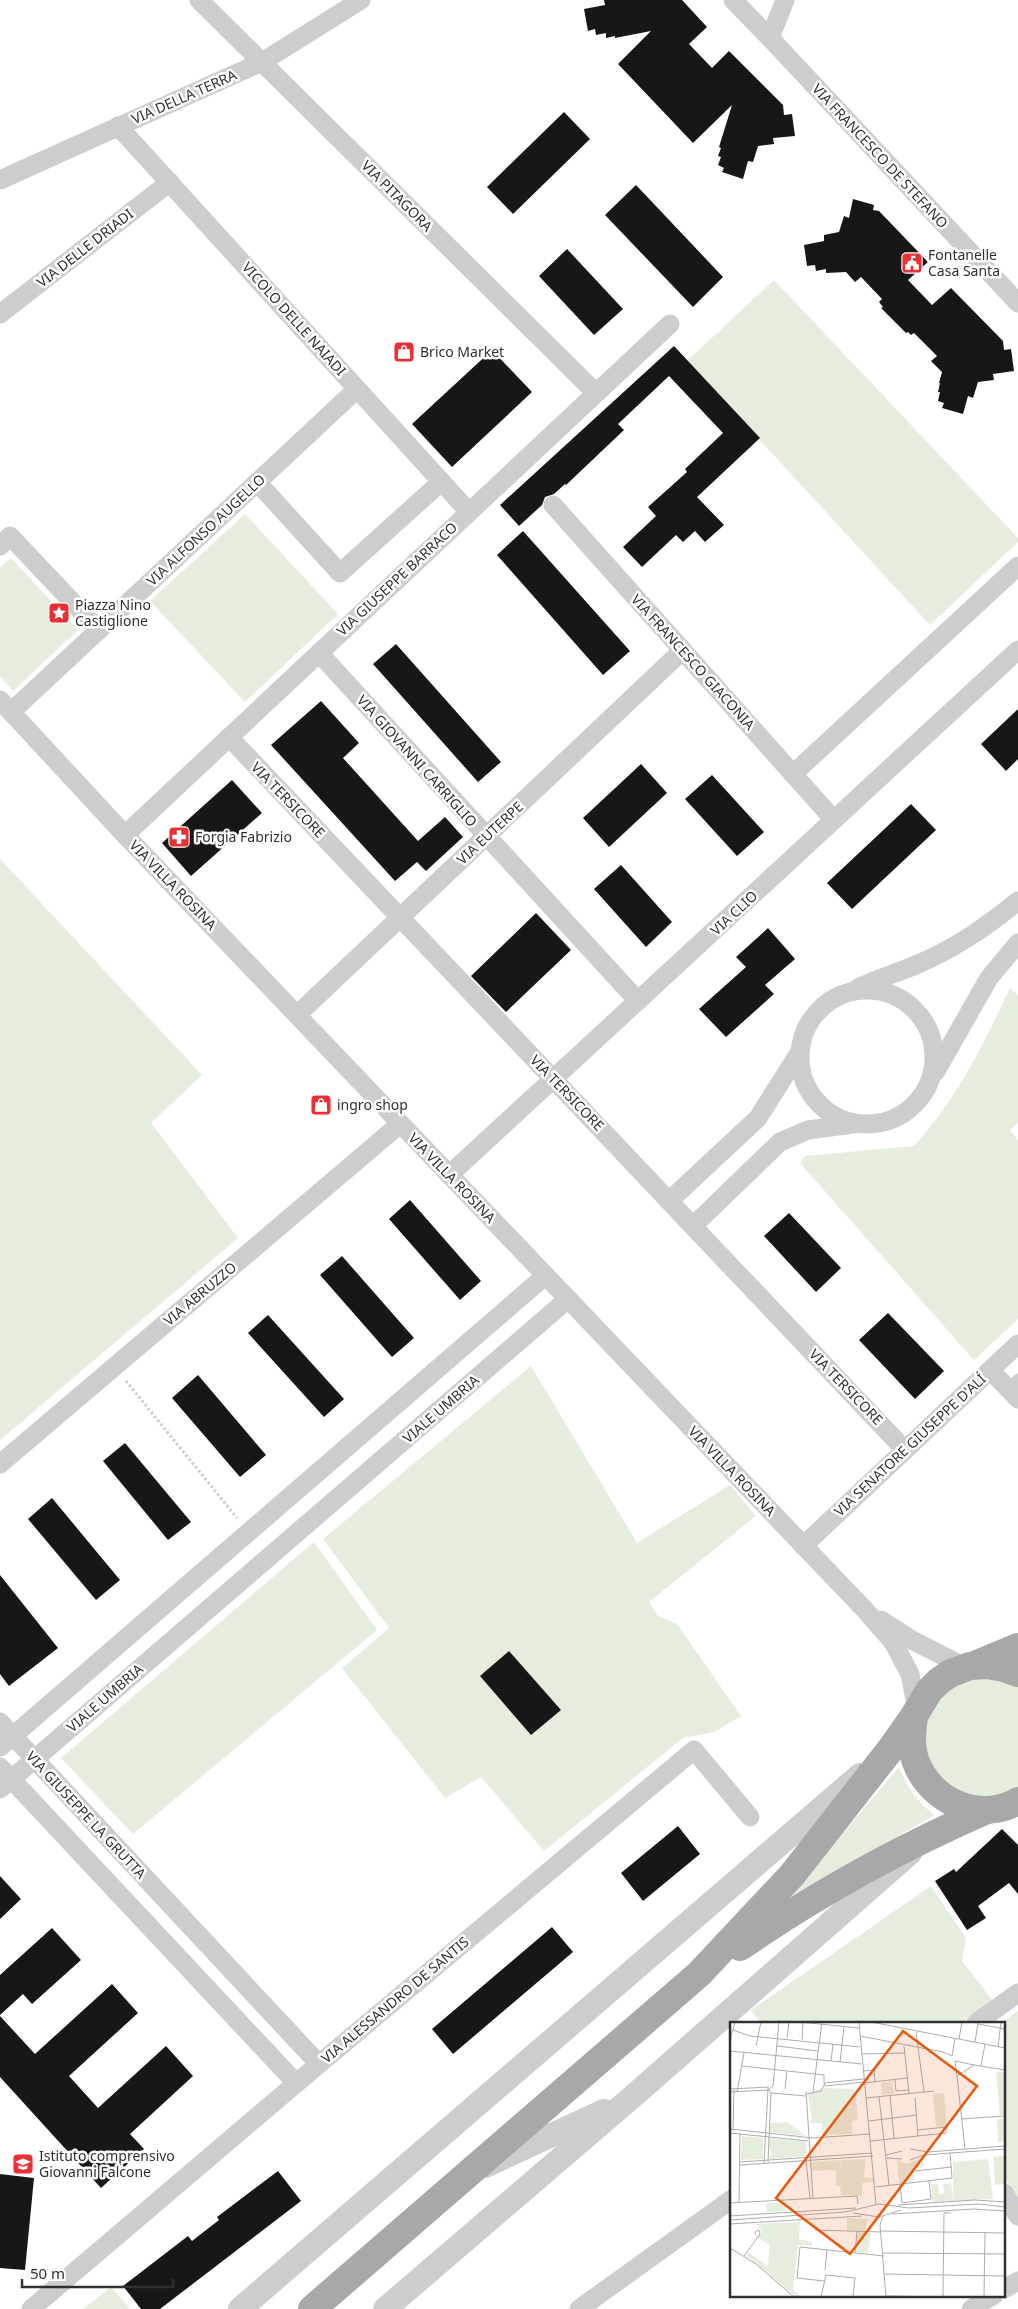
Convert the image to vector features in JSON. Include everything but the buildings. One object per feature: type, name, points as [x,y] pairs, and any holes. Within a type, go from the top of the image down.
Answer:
[{"type":"main road","points":[[312,2309],[699,1974],[792,1875],[890,1750],[929,1691],[939,1681],[1018,1647]]},
{"type":"main road","points":[[975,1664],[1004,1668],[1018,1674]]},
{"type":"main road","points":[[916,1713],[912,1739],[913,1747],[916,1762],[926,1782],[943,1798],[964,1808],[1004,1809]]},
{"type":"main road","points":[[699,1974],[796,1909],[929,1836],[1004,1809]]},
{"type":"street","name":"VIA PITAGORA","points":[[199,0],[596,393]]},
{"type":"street","name":"VIA DELLA TERRA","points":[[0,180],[262,62],[361,0]]},
{"type":"street","name":"VIA FRANCESCO DE STEFANO","points":[[733,0],[1018,303]]},
{"type":"street","points":[[770,38],[785,0]]},
{"type":"street","name":"VICOLO DELLE NAIADI","points":[[118,126],[469,512]]},
{"type":"street","name":"VIA DELLE DRIADI","points":[[0,314],[170,182]]},
{"type":"street","name":"VIA GIUSEPPE BARRACO","points":[[124,835],[670,324]]},
{"type":"street","name":"VIA ALFONSO AUGELLO","points":[[5,709],[99,630],[357,389]]},
{"type":"street","points":[[258,482],[340,573],[441,482]]},
{"type":"street","name":"VIA FRANCESCO GIACONIA","points":[[552,504],[834,820]]},
{"type":"street","points":[[0,546],[10,536],[99,630]]},
{"type":"street","points":[[793,774],[1018,566]]},
{"type":"street","name":"VIA EUTERPE","points":[[297,1016],[683,650]]},
{"type":"street","name":"VIA CLIO","points":[[449,1175],[1018,650]]},
{"type":"street","name":"VIA GIOVANNI CARRIGLIO","points":[[318,653],[638,1002]]},
{"type":"street","name":"VIA VILLA ROSINA","points":[[5,709],[865,1610],[892,1642],[910,1674],[916,1713]]},
{"type":"street","name":"VIA TERSICORE","points":[[228,737],[905,1450]]},
{"type":"street","points":[[670,1201],[758,1118],[799,1053],[804,1032],[815,1013],[832,999],[878,978],[917,965],[959,945],[983,930],[1018,901]]},
{"type":"street","points":[[693,1226],[780,1142],[808,1130],[853,1124],[875,1124],[896,1118],[914,1106],[927,1088],[989,978],[1018,943]]},
{"type":"street","points":[[852,991],[874,990],[895,996],[913,1008],[927,1025],[934,1046],[934,1067],[927,1088]]},
{"type":"street","points":[[799,1053],[802,1077],[813,1098],[831,1115],[853,1124]]},
{"type":"street","name":"VIA ABRUZZO","points":[[0,1464],[400,1124]]},
{"type":"street","points":[[4,1735],[190,1583],[545,1276]]},
{"type":"street","name":"VIALE UMBRIA","points":[[4,1779],[34,1760],[568,1299]]},
{"type":"street","points":[[491,1323],[512,1347]]},
{"type":"street","name":"VIA SENATORE GIUSEPPE D'ALÍ","points":[[803,1546],[1018,1344]]},
{"type":"street","points":[[990,1370],[1014,1388]]},
{"type":"street","points":[[349,1445],[370,1470]]},
{"type":"street","points":[[190,1583],[211,1607]]},
{"type":"street","name":"VIA VILLA ROSINA","points":[[865,1610],[912,1640],[975,1664]]},
{"type":"street","points":[[975,1664],[1018,1637]]},
{"type":"street","name":"VIA GIUSEPPE LA GRUTTA","points":[[4,1735],[34,1760],[318,2064]]},
{"type":"street","name":"VIA ALESSANDRO DE SANTIS","points":[[31,2309],[318,2064],[694,1750],[750,1817]]},
{"type":"street","points":[[240,2309],[890,1750]]},
{"type":"street","points":[[4,1779],[151,1929],[296,2083]]},
{"type":"street","points":[[384,2309],[631,2098],[929,1836]]},
{"type":"street","points":[[151,1929],[173,1908]]},
{"type":"street","points":[[977,2022],[1018,1993]]},
{"type":"street","points":[[470,2173],[631,2098]]},
{"type":"street","points":[[1006,2195],[1018,2216]]},
{"type":"street","points":[[579,2309],[730,2200]]},
{"type":"street","points":[[1006,2288],[1018,2281]]},
{"type":"street","points":[[971,2309],[992,2296]]},
{"type":"path","points":[[114,1367],[249,1532]]},
{"type":"green space","points":[[774,280],[1018,538],[1018,542],[930,625],[687,361]]},
{"type":"green space","points":[[245,514],[338,614],[245,702],[150,601]]},
{"type":"green space","points":[[11,558],[78,630],[13,691],[0,676],[0,568]]},
{"type":"green space","points":[[0,859],[202,1075],[151,1123],[238,1238],[0,1440]]},
{"type":"green space","points":[[1010,988],[1018,995],[1018,1123],[1010,1130],[1018,1140],[1018,1319],[974,1360],[800,1163],[805,1156],[914,1146],[943,1110],[968,1071]]},
{"type":"green space","points":[[531,1366],[637,1543],[730,1485],[756,1516],[649,1602],[658,1616],[677,1624],[741,1716],[714,1732],[683,1738],[544,1851],[481,1777],[445,1798],[342,1668],[389,1628],[323,1539]]},
{"type":"green space","points":[[314,1542],[377,1630],[133,1834],[61,1758]]},
{"type":"green space","points":[[979,1675],[1018,1684],[1018,1791],[981,1800],[940,1781],[927,1761],[923,1739],[927,1716],[939,1696],[957,1682]]},
{"type":"green space","points":[[899,1767],[913,1793],[934,1815],[783,1904]]},
{"type":"green space","points":[[931,1886],[966,1938],[962,1961],[993,2001],[962,2022],[760,2022],[751,2010]]},
{"type":"green space","points":[[1018,2011],[1018,2200],[1006,2180],[1006,2022],[1002,2022]]},
{"type":"green space","points":[[111,2287],[130,2309],[83,2309]]},
{"type":"place","name":"Fontanelle Casa Santa","points":[[912,263]]},
{"type":"place","name":"Brico Market","points":[[404,352]]},
{"type":"place","name":"Piazza Nino Castiglione","points":[[59,613]]},
{"type":"place","name":"Forgia Fabrizio","points":[[179,837]]},
{"type":"place","name":"ingro shop","points":[[321,1105]]},
{"type":"place","name":"Istituto comprensivo Giovanni Falcone","points":[[23,2164]]}]
